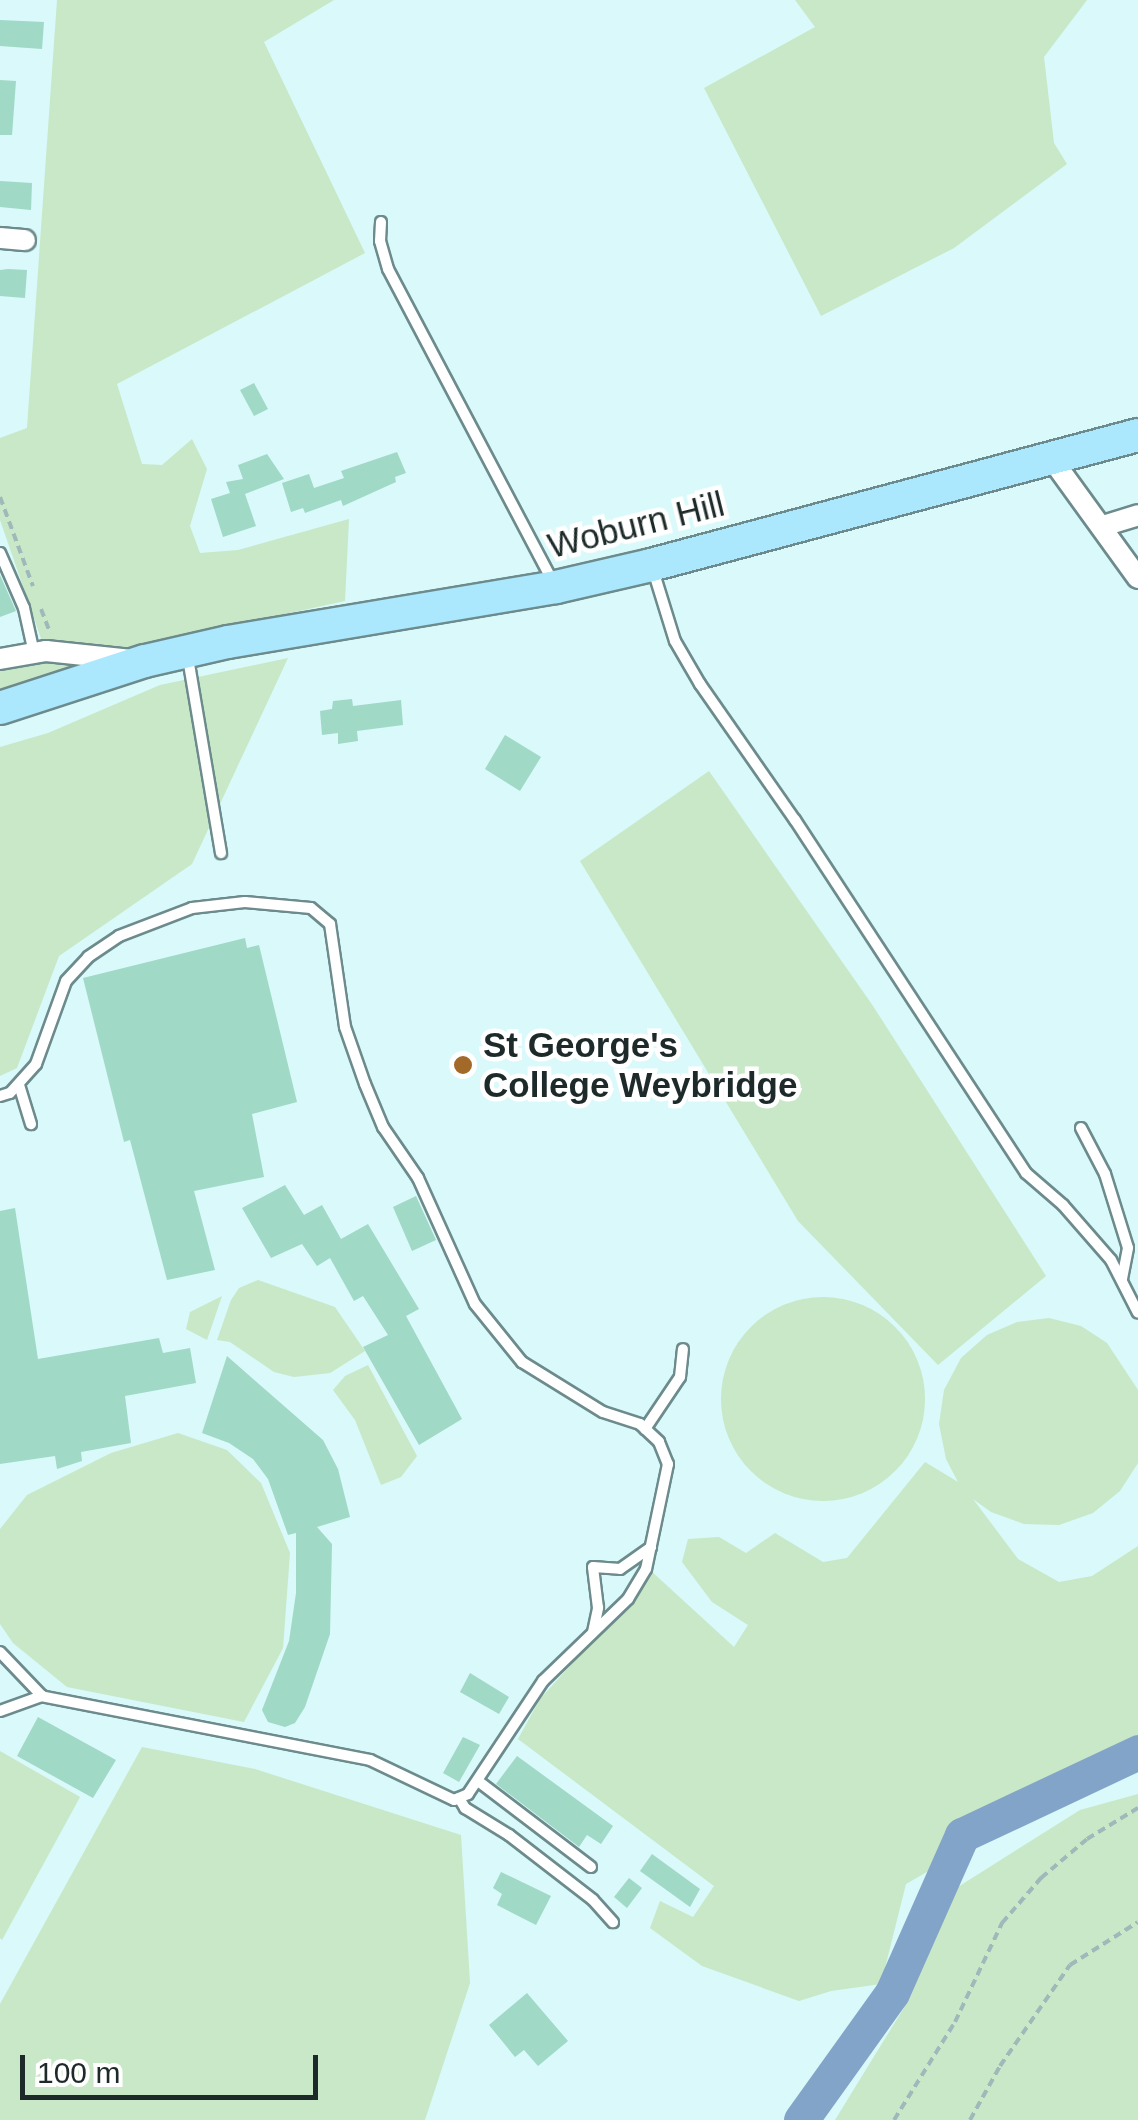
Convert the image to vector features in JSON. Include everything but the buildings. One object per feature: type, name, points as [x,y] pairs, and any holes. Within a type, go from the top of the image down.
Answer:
[{"type":"main road","name":"Woburn Hill","points":[[0,708],[145,661],[186,652],[556,588],[1138,435]]},
{"type":"street","points":[[0,238],[25,240]]},
{"type":"street","points":[[1051,458],[1138,578]]},
{"type":"street","points":[[1103,526],[1138,514]]},
{"type":"street","name":"Woburn Hill","points":[[0,659],[57,652],[145,661]]},
{"type":"lane","points":[[381,222],[380,241],[388,269],[556,588]]},
{"type":"lane","points":[[0,553],[24,608],[34,652]]},
{"type":"lane","points":[[651,565],[675,641],[700,684],[796,820],[1026,1173],[1087,1232],[1122,1280],[1138,1313]]},
{"type":"lane","points":[[186,652],[195,682],[222,852]]},
{"type":"lane","points":[[0,1096],[19,1085],[36,1064],[66,981],[88,956],[119,936],[192,908],[245,902],[311,908],[330,924],[345,1027],[365,1084],[383,1126],[418,1178],[475,1304],[522,1362],[603,1412],[645,1429],[659,1442],[668,1464],[646,1569],[628,1599],[543,1681],[478,1780],[454,1800],[370,1760],[42,1696],[0,1711]]},
{"type":"lane","points":[[19,1085],[31,1124]]},
{"type":"lane","points":[[1081,1128],[1105,1174],[1128,1248],[1122,1280]]},
{"type":"lane","points":[[645,1429],[680,1377],[683,1349]]},
{"type":"lane","points":[[592,1633],[598,1608],[592,1567],[620,1569],[652,1546]]},
{"type":"lane","points":[[0,1652],[42,1696]]},
{"type":"lane","points":[[0,1701],[13,1706]]},
{"type":"lane","points":[[478,1780],[592,1867]]},
{"type":"lane","points":[[459,1798],[466,1808],[509,1835],[613,1922]]},
{"type":"path","points":[[0,497],[57,652]]},
{"type":"path","points":[[894,2120],[955,2022],[1002,1923],[1064,1859],[1138,1808]]},
{"type":"path","points":[[970,2120],[1000,2066],[1070,1965],[1138,1922]]},
{"type":"green space","points":[[57,0],[334,0],[264,42],[365,253],[117,384],[142,464],[162,465],[192,439],[207,469],[190,526],[200,553],[238,550],[349,519],[345,601],[133,647],[0,703],[0,664],[44,647],[0,520],[0,438],[27,428]]},
{"type":"green space","points":[[795,0],[1087,0],[1044,57],[1054,143],[1067,164],[954,248],[821,316],[704,88],[815,27]]},
{"type":"green space","points":[[288,658],[192,864],[59,956],[17,1068],[0,1076],[0,747],[48,733],[160,685]]},
{"type":"green space","points":[[709,771],[873,1006],[1046,1276],[938,1365],[798,1221],[580,861]]},
{"type":"green space","points":[[258,1280],[335,1307],[365,1351],[330,1373],[294,1377],[274,1372],[230,1342],[217,1340],[239,1288]]},
{"type":"green space","points":[[222,1296],[207,1340],[186,1329],[190,1312]]},
{"type":"green space","points":[[823,1297],[862,1305],[895,1327],[917,1360],[925,1399],[917,1438],[895,1471],[862,1493],[823,1501],[784,1493],[751,1471],[729,1438],[721,1399],[729,1360],[751,1327],[784,1305]]},
{"type":"green space","points":[[1049,1318],[1081,1326],[1107,1343],[1138,1390],[1138,1463],[1120,1491],[1093,1513],[1059,1525],[1024,1524],[991,1512],[973,1499],[1018,1559],[1059,1582],[1092,1576],[1138,1546],[1138,1768],[1089,1778],[906,1884],[881,1984],[831,1991],[799,2001],[702,1966],[650,1928],[660,1901],[693,1917],[714,1886],[518,1739],[540,1699],[643,1585],[650,1570],[734,1647],[748,1625],[712,1602],[682,1562],[688,1539],[719,1537],[746,1553],[775,1533],[823,1562],[847,1558],[925,1462],[958,1482],[946,1459],[939,1424],[944,1390],[961,1358],[987,1335],[1017,1322]]},
{"type":"green space","points":[[368,1365],[417,1456],[401,1477],[381,1485],[355,1420],[333,1390],[345,1376]]},
{"type":"green space","points":[[178,1433],[227,1450],[261,1483],[290,1553],[283,1648],[244,1722],[67,1687],[13,1643],[0,1624],[0,1529],[27,1495],[111,1453]]},
{"type":"green space","points":[[142,1747],[255,1769],[461,1835],[470,1983],[425,2120],[0,2120],[0,2004]]},
{"type":"green space","points":[[0,1751],[80,1797],[2,1940],[0,1938]]},
{"type":"green space","points":[[1138,1794],[1138,2120],[835,2120],[905,2006],[950,1892],[1080,1810]]},
{"type":"waterway","points":[[801,2120],[892,1993],[962,1835],[1138,1752]]},
{"type":"place","name":"St George's College Weybridge","points":[[463,1065]]}]
